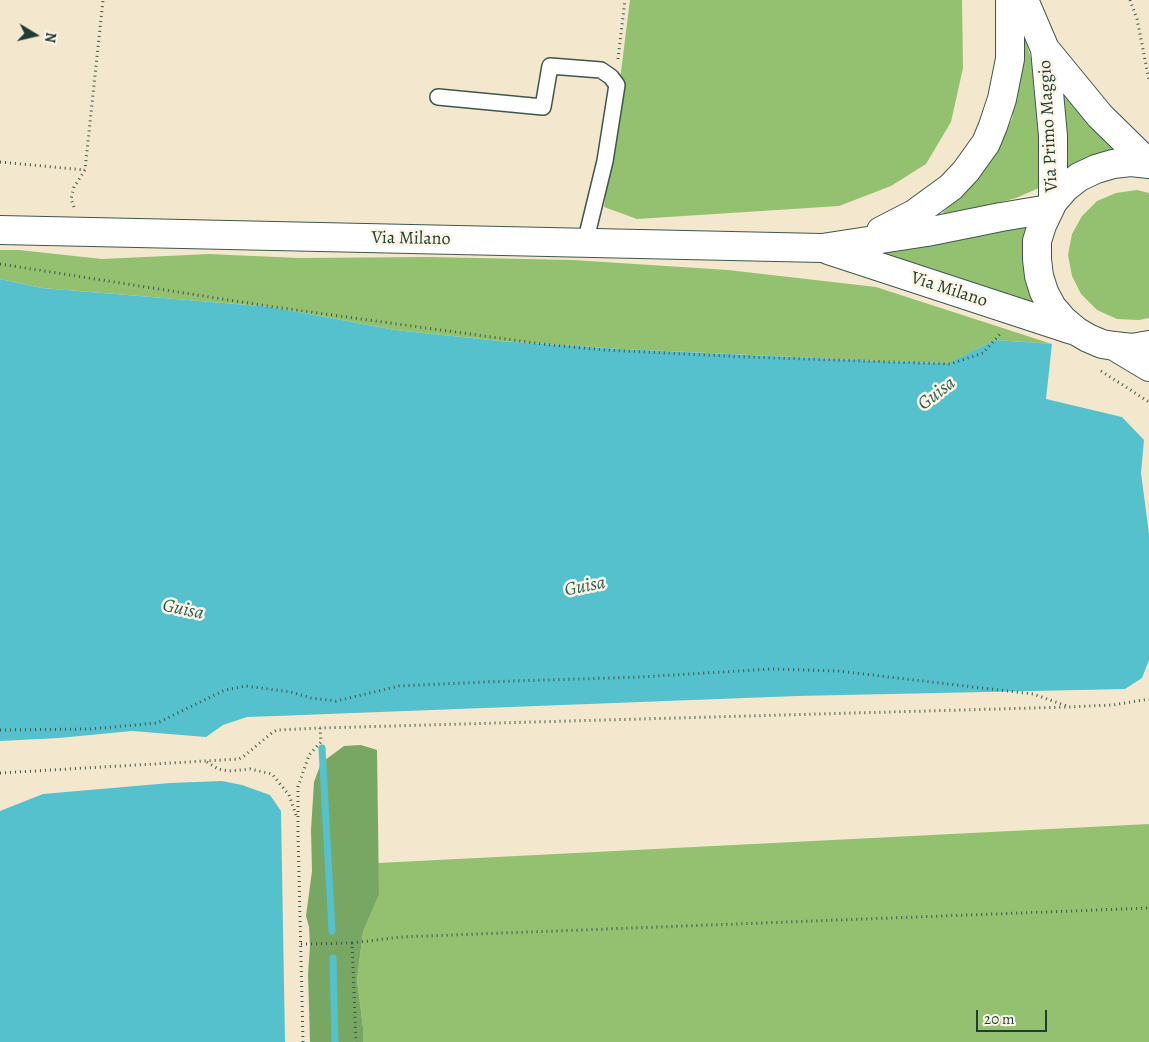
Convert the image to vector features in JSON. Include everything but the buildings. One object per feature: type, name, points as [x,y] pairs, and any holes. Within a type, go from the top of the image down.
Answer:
[{"type":"street","name":"Via Primo Maggio","points":[[822,248],[880,231],[914,214],[951,187],[978,156],[986,143],[1002,99],[1010,59],[1010,0]]},
{"type":"street","name":"Via Primo Maggio","points":[[1024,0],[1045,49],[1100,116],[1149,164]]},
{"type":"street","name":"Via Primo Maggio","points":[[1045,49],[1053,136],[1051,206]]},
{"type":"street","points":[[1149,164],[1131,162],[1113,164],[1079,177],[1065,188],[1051,206],[1042,225],[1037,242],[1039,276],[1044,292],[1052,307],[1063,320],[1076,331],[1102,344],[1132,348],[1149,345]]},
{"type":"street","name":"Via Milano","points":[[0,230],[822,248],[927,232],[1051,206]]},
{"type":"street","name":"Via Milano","points":[[822,248],[1076,331]]},
{"type":"street","points":[[1114,346],[1149,367]]},
{"type":"lane","points":[[438,97],[543,107],[550,66],[600,70],[611,77],[617,85],[605,160],[585,243]]},
{"type":"path","points":[[89,232],[76,212],[71,199],[74,187],[85,170],[103,0]]},
{"type":"path","points":[[617,85],[625,0]]},
{"type":"path","points":[[1130,0],[1138,19],[1149,80]]},
{"type":"path","points":[[0,162],[85,170]]},
{"type":"path","points":[[0,264],[267,306],[542,344],[604,350],[737,357],[950,364],[983,354],[1019,312]]},
{"type":"path","points":[[0,730],[90,729],[157,723],[225,690],[246,686],[336,701],[399,686],[640,677],[771,669],[838,670],[1034,694],[1068,707]]},
{"type":"path","points":[[0,773],[239,759],[277,730],[1068,707],[1113,705],[1149,699]]},
{"type":"path","points":[[303,1042],[298,787],[309,755],[321,742],[320,728]]},
{"type":"path","points":[[207,762],[218,769],[229,771],[250,769],[272,774],[289,795],[298,819]]},
{"type":"path","points":[[301,944],[352,944],[400,937],[1149,908]]},
{"type":"path","points":[[352,944],[356,1042]]},
{"type":"green space","points":[[630,0],[962,0],[963,68],[951,122],[926,164],[891,186],[839,206],[637,219],[604,207]]},
{"type":"green space","points":[[1019,41],[1026,42],[1035,71],[1043,127],[1039,188],[1016,198],[945,217],[943,212],[967,191],[985,168],[1012,119],[1018,80]]},
{"type":"green space","points":[[1058,86],[1122,150],[1063,171]]},
{"type":"green space","points":[[1137,190],[1149,193],[1149,318],[1139,320],[1117,319],[1097,310],[1081,294],[1072,276],[1068,255],[1072,234],[1082,216],[1097,201],[1116,193]]},
{"type":"green space","points":[[1034,219],[1045,308],[881,255],[886,246]]},
{"type":"green space","points":[[0,250],[19,250],[102,259],[209,254],[299,258],[428,257],[573,260],[728,270],[876,287],[1052,344],[995,340],[950,363],[622,349],[500,341],[395,330],[272,307],[42,288],[0,279]]},
{"type":"green space","points":[[361,745],[377,750],[379,895],[363,932],[357,980],[363,1042],[310,1042],[308,974],[310,946],[309,927],[306,916],[312,871],[311,830],[314,782],[321,763],[344,746]]},
{"type":"green space","points":[[1149,824],[1149,1042],[363,1042],[357,980],[363,932],[379,895],[378,863]]},
{"type":"water","name":"Guisa","points":[[0,279],[42,288],[272,307],[395,330],[500,341],[622,349],[949,363],[995,340],[1052,344],[1046,399],[1122,417],[1144,440],[1141,473],[1149,534],[1149,660],[1142,678],[1125,689],[797,696],[247,717],[223,725],[206,737],[132,731],[0,741]]},
{"type":"water","points":[[222,781],[242,785],[270,795],[281,811],[285,1042],[0,1042],[0,811],[43,794],[170,783]]},
{"type":"waterway","points":[[322,748],[332,931]]},
{"type":"waterway","points":[[333,958],[335,1042]]}]
